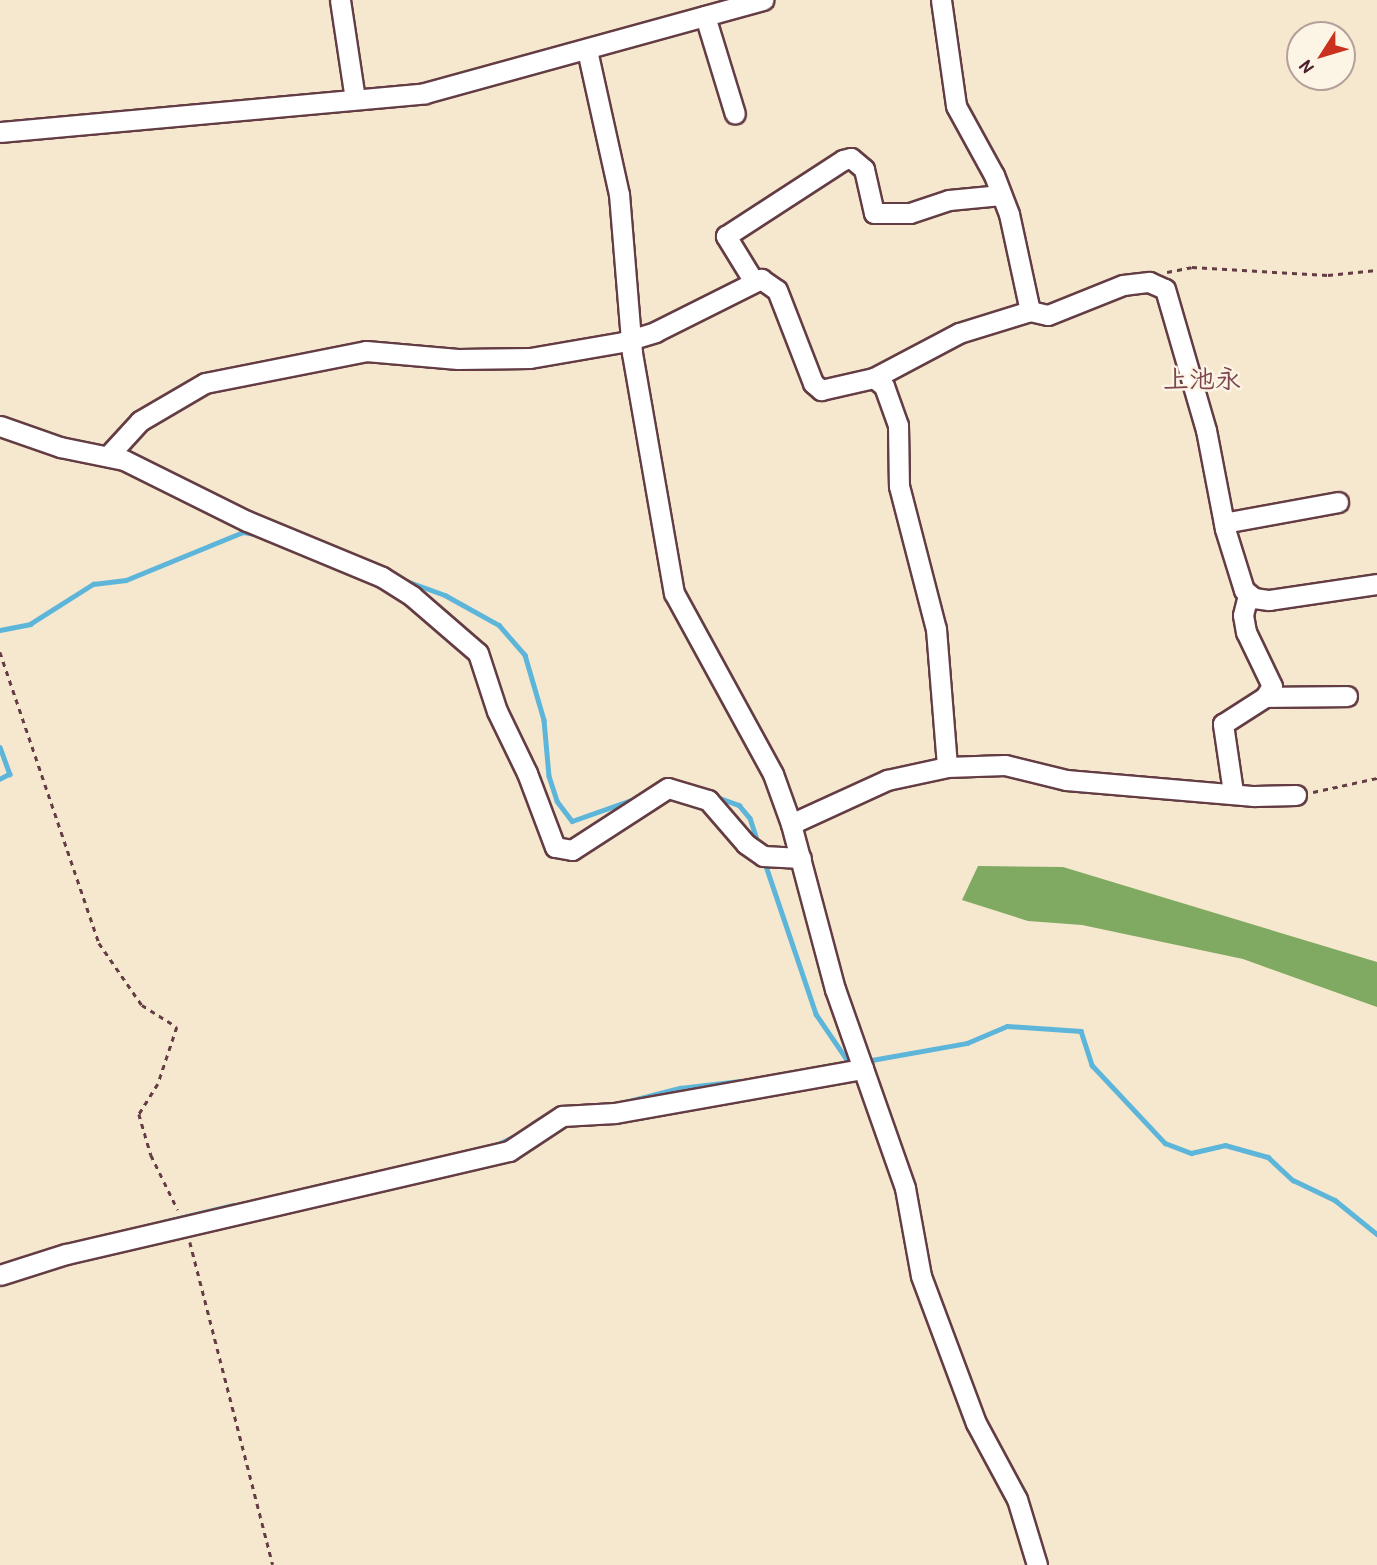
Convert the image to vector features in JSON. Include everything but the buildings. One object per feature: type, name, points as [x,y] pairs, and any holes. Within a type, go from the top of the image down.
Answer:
[{"type":"street","points":[[340,0],[355,99]]},
{"type":"street","points":[[0,132],[355,99],[460,86],[763,0]]},
{"type":"street","points":[[941,0],[956,106],[1001,195],[1030,311]]},
{"type":"street","points":[[705,16],[735,114]]},
{"type":"street","points":[[587,50],[619,194],[631,340],[646,449],[674,593],[773,774],[792,824],[835,989],[905,1188],[921,1276],[976,1423],[1017,1499],[1037,1565]]},
{"type":"street","points":[[754,280],[726,236],[843,160],[851,158],[864,169],[874,213],[910,213],[949,200],[1001,195]]},
{"type":"street","points":[[108,456],[140,421],[205,383],[283,370],[323,356],[366,351],[444,358],[530,358],[631,340],[754,280],[766,279],[777,289],[817,387],[826,390],[874,378],[959,333],[1030,311],[1048,315],[1109,289],[1154,283],[1165,289],[1175,311],[1206,430],[1236,570],[1248,595],[1243,622],[1272,683],[1265,697],[1223,724],[1233,792]]},
{"type":"street","points":[[874,378],[884,386],[898,425],[899,486],[936,629],[945,702],[947,767]]},
{"type":"street","points":[[0,426],[60,447],[124,460],[247,521],[382,577],[472,643],[555,847],[572,850],[668,788],[708,800],[746,844],[763,856],[801,858]]},
{"type":"street","points":[[1224,523],[1338,502]]},
{"type":"street","points":[[1248,595],[1269,600],[1377,584]]},
{"type":"street","points":[[1265,697],[1347,696]]},
{"type":"street","points":[[792,824],[887,780],[947,767],[1005,765],[1066,780],[1296,795]]},
{"type":"street","points":[[0,1275],[186,1225],[509,1151],[562,1116],[615,1113],[863,1069]]},
{"type":"path","points":[[1154,283],[1178,268],[1328,275],[1377,270]]},
{"type":"path","points":[[0,652],[99,943],[142,1004],[177,1027],[158,1084],[139,1114],[151,1155],[186,1225],[273,1565]]},
{"type":"path","points":[[1296,795],[1377,778]]},
{"type":"green space","points":[[978,866],[1063,867],[1377,962],[1377,1007],[1243,959],[1082,925],[1028,921],[962,900]]},
{"type":"waterway","points":[[0,630],[30,624],[93,584],[126,580],[243,532],[255,534]]},
{"type":"waterway","points":[[401,579],[445,595],[499,625],[525,655],[544,720],[549,776],[557,801],[572,821],[637,798]]},
{"type":"waterway","points":[[0,747],[10,774],[0,779]]},
{"type":"waterway","points":[[714,796],[739,805],[750,818],[759,845]]},
{"type":"waterway","points":[[764,860],[816,1014],[850,1064]]},
{"type":"waterway","points":[[866,1061],[967,1043],[1007,1026],[1081,1031],[1092,1065],[1165,1143],[1191,1153],[1225,1145],[1268,1157],[1293,1180],[1335,1200],[1377,1234]]},
{"type":"waterway","points":[[625,1102],[680,1088],[740,1081]]},
{"type":"waterway","points":[[532,1124],[552,1112]]},
{"type":"waterway","points":[[496,1145],[517,1135]]},
{"type":"waterway","points":[[289,1193],[352,1178]]},
{"type":"waterway","points":[[163,1222],[233,1205]]},
{"type":"district","name":"上池永","points":[[1202,379]]}]
